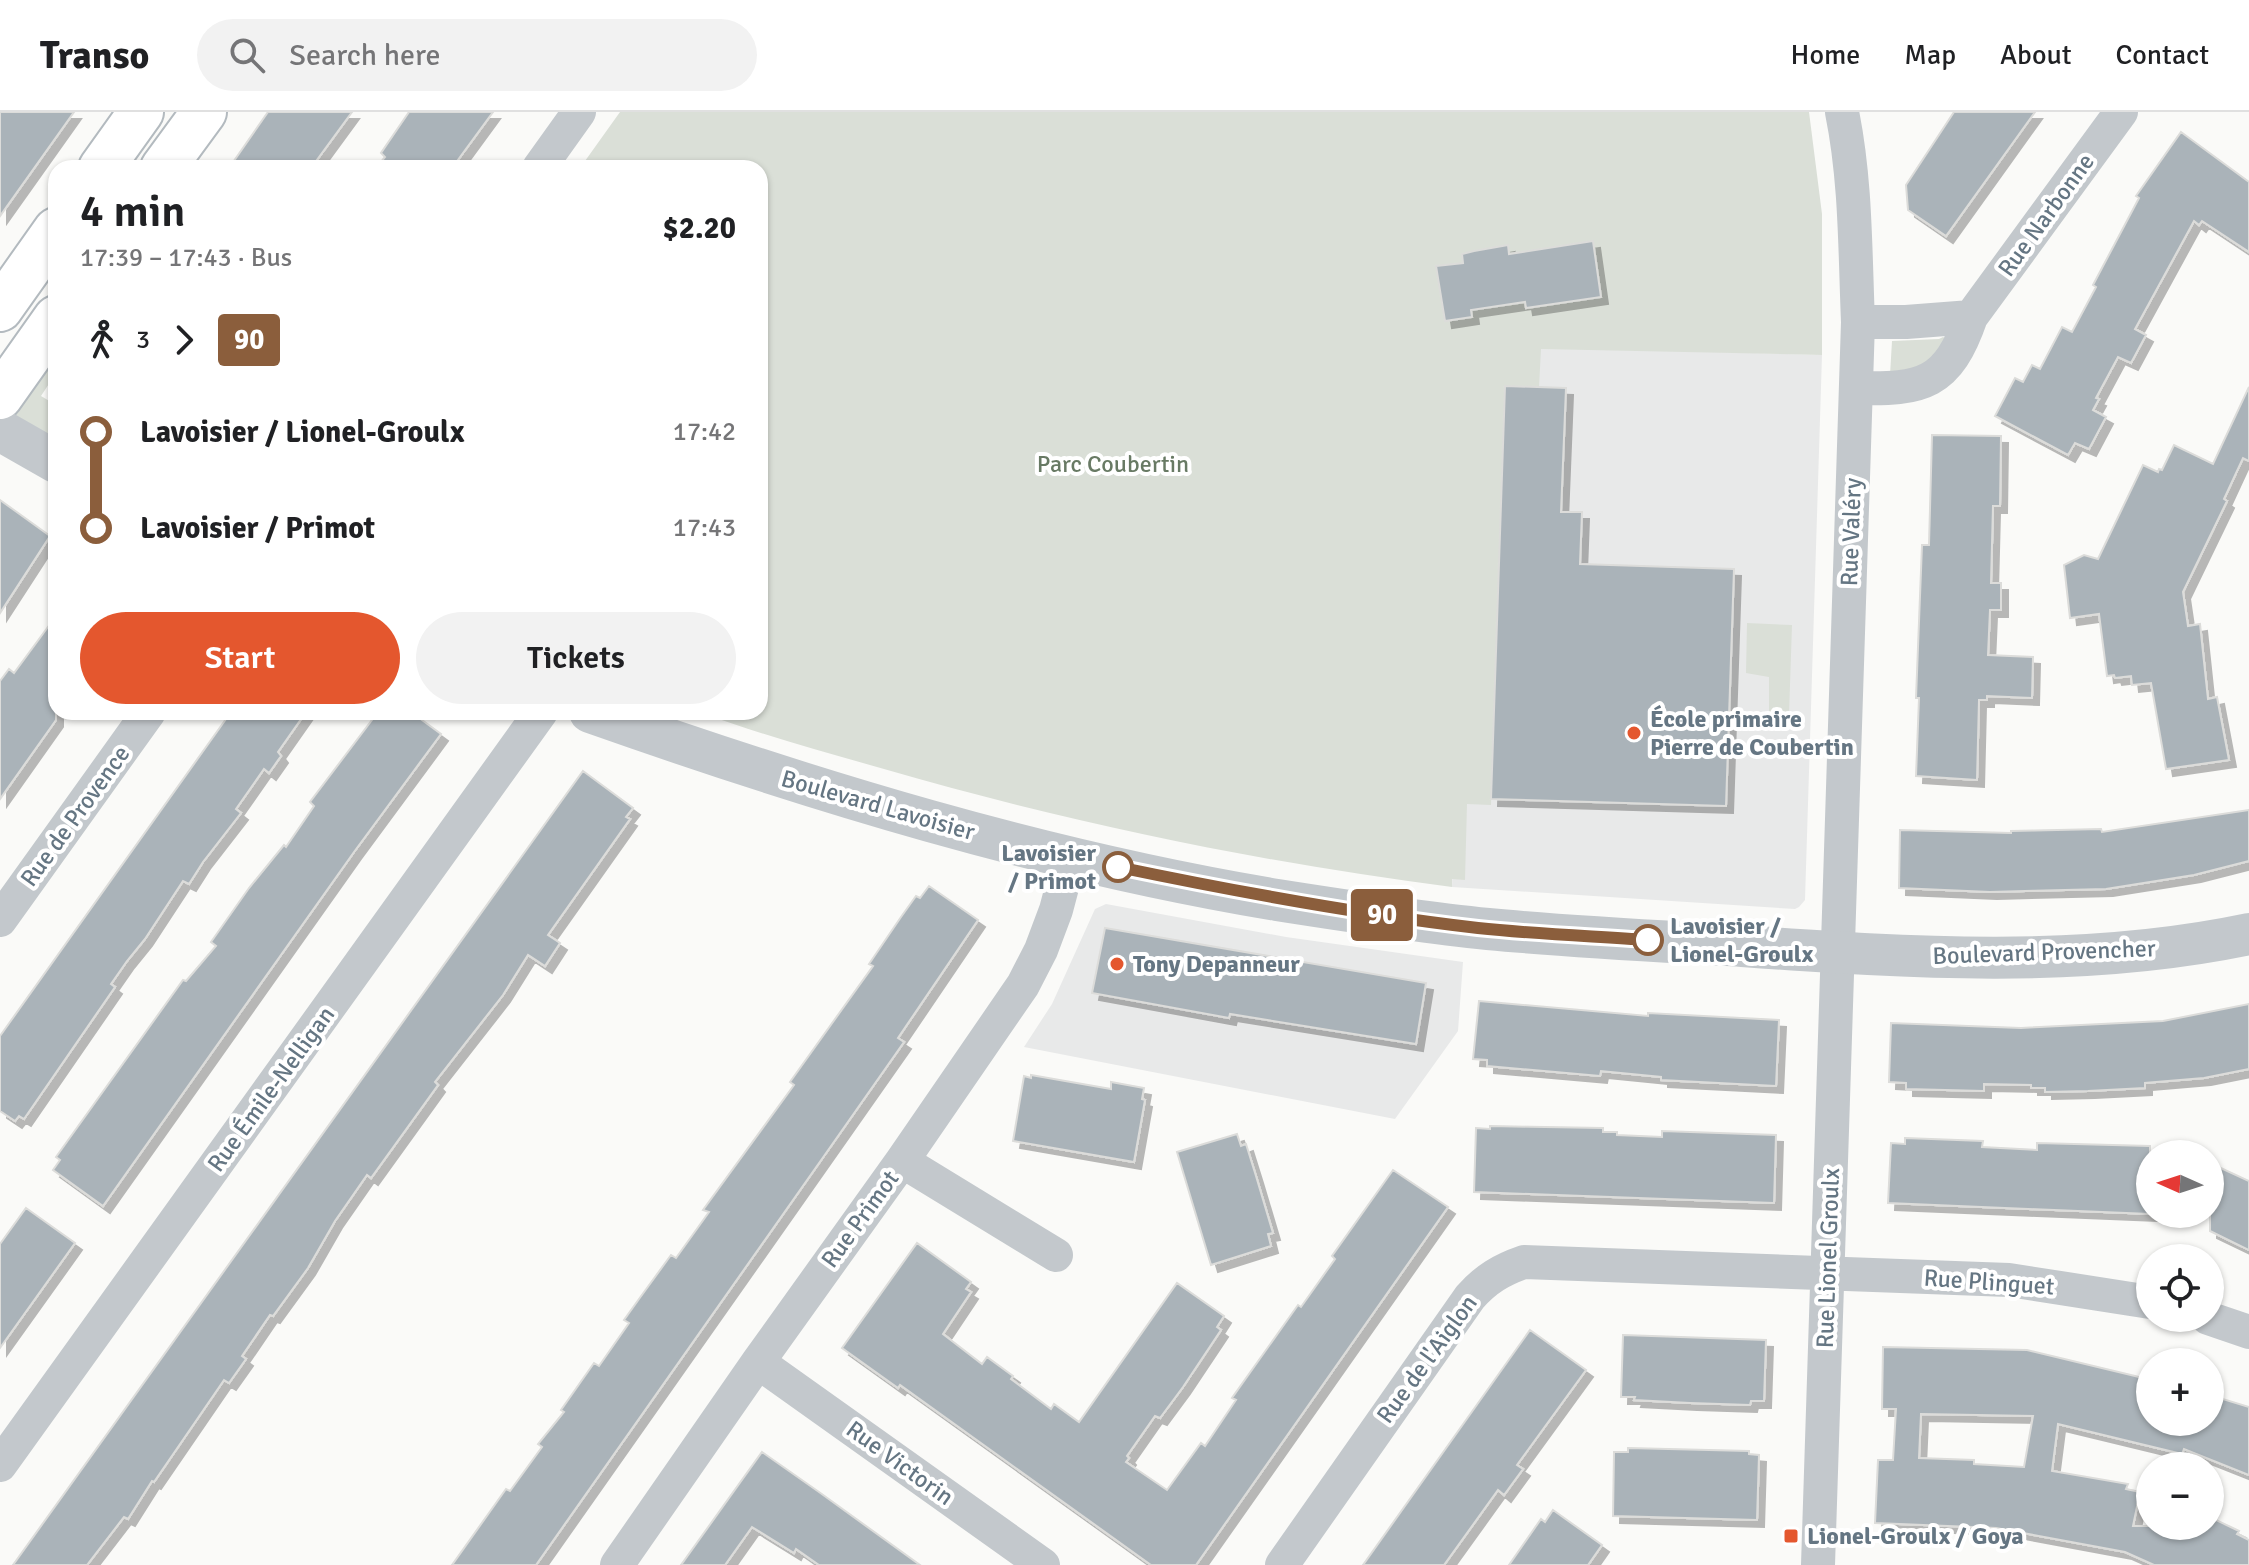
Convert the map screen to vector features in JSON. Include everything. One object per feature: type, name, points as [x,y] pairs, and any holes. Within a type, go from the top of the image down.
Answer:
[{"type":"main road","points":[[107,160],[141,112]]},
{"type":"main road","points":[[169,160],[204,112]]},
{"type":"main road","points":[[0,309],[48,241]]},
{"type":"main road","points":[[0,397],[48,329]]},
{"type":"street","points":[[545,160],[579,112]]},
{"type":"street","name":"Rue Valéry","points":[[1838,952],[1858,322],[1855,215],[1848,140],[1842,112]]},
{"type":"street","name":"Rue Narbonne","points":[[1856,388],[1892,389],[1917,385],[1939,374],[1961,347],[1971,317],[2121,112]]},
{"type":"street","points":[[1858,322],[1971,317]]},
{"type":"street","points":[[0,430],[48,457]]},
{"type":"street","name":"Rue de Provence","points":[[0,920],[143,720]]},
{"type":"street","name":"Rue Émile-Nelligan","points":[[0,1465],[535,720]]},
{"type":"street","name":"Boulevard Lavoisier","points":[[614,720],[802,784],[1070,857],[1274,899],[1475,927],[1838,952]]},
{"type":"street","name":"Rue Primot","points":[[617,1565],[1023,985],[1056,910],[1070,857]]},
{"type":"street","name":"Boulevard Provencher","points":[[1838,952],[1989,957],[2099,955],[2172,948],[2249,934]]},
{"type":"street","name":"Rue Lionel Groulx","points":[[1818,1565],[1838,952]]},
{"type":"street","points":[[902,1161],[1056,1255]]},
{"type":"street","name":"Rue de l'Aiglon","points":[[1282,1565],[1470,1297],[1484,1281],[1503,1269],[1524,1262],[1551,1261],[1827,1274]]},
{"type":"street","name":"Rue Plinguet","points":[[1827,1274],[2009,1280],[2136,1300]]},
{"type":"street","points":[[2224,1323],[2249,1332]]},
{"type":"street","name":"Rue Victorin","points":[[758,1362],[1043,1565]]},
{"type":"shaded area","name":"École primaire Pierre de Coubertin","points":[[1470,345],[1822,355],[1805,900],[1799,907],[1452,887]]},
{"type":"shaded area","points":[[1106,904],[1286,937],[1463,962],[1458,1031],[1395,1119],[1024,1047],[1052,1004],[1095,909]]},
{"type":"green space","name":"Parc Coubertin","points":[[620,112],[1809,112],[1822,214],[1822,355],[1541,349],[1539,387],[1505,386],[1491,805],[1467,804],[1465,880],[1452,879],[1452,887],[1308,866],[1165,839],[1024,807],[722,720],[768,720],[768,160],[586,160]]},
{"type":"green space","points":[[48,329],[48,385],[41,396],[48,400],[48,457],[19,440],[0,397]]},
{"type":"green space","points":[[1947,339],[1928,368],[1890,375],[1892,341]]},
{"type":"green space","points":[[1747,623],[1792,625],[1789,715],[1783,722],[1769,718],[1769,677],[1746,673]]},
{"type":"building","points":[[0,112],[74,112],[0,216]]},
{"type":"building","points":[[268,112],[352,112],[317,160],[235,160]]},
{"type":"building","points":[[409,112],[493,112],[458,160],[383,160],[385,157],[381,153]]},
{"type":"building","points":[[1954,112],[2035,112],[1946,236],[1908,210],[1906,185]]},
{"type":"building","points":[[2181,132],[2249,182],[2249,252],[2202,221],[2199,225],[2194,221],[2135,329],[2146,335],[2131,363],[2118,357],[2096,398],[2099,399],[2093,410],[2106,417],[2089,449],[2075,443],[2068,455],[1995,416],[2015,378],[2023,382],[2032,365],[2040,369],[2062,327],[2072,332],[2139,198],[2136,196]]},
{"type":"building","points":[[1593,241],[1601,297],[1526,308],[1525,302],[1471,310],[1472,317],[1445,321],[1436,266],[1463,263],[1462,254],[1508,245],[1509,254]]},
{"type":"building","points":[[1505,386],[1566,388],[1561,512],[1582,512],[1580,564],[1734,569],[1726,806],[1491,799]]},
{"type":"building","points":[[2249,387],[2249,461],[2243,458],[2224,499],[2227,501],[2183,592],[2188,626],[2200,624],[2208,699],[2217,697],[2229,760],[2166,769],[2151,683],[2132,685],[2131,676],[2107,676],[2099,614],[2070,618],[2064,565],[2084,555],[2098,559],[2143,465],[2158,472],[2162,470],[2174,445],[2213,464]]},
{"type":"building","points":[[1932,435],[2001,436],[2000,506],[1993,506],[1991,583],[2001,583],[2001,610],[1990,610],[1988,655],[2033,657],[2032,698],[1987,696],[1987,700],[1979,700],[1977,780],[1916,776],[1922,545],[1929,545]]},
{"type":"building","points":[[0,500],[48,535],[48,539],[0,613]]},
{"type":"building","points":[[48,627],[48,720],[56,720],[0,799],[0,681],[9,669],[14,673]]},
{"type":"building","points":[[225,720],[300,720],[278,752],[281,756],[269,773],[264,769],[236,809],[241,813],[189,884],[183,881],[111,984],[115,987],[24,1119],[19,1116],[15,1121],[0,1111],[0,1036]]},
{"type":"building","points":[[372,720],[422,720],[441,734],[103,1206],[53,1170],[60,1160],[56,1157],[183,980],[186,981],[216,946],[211,942],[249,888],[284,845],[286,847],[314,806],[310,802]]},
{"type":"building","points":[[583,771],[633,808],[626,817],[630,819],[548,935],[560,943],[545,966],[528,955],[503,995],[435,1082],[438,1085],[371,1178],[367,1175],[308,1268],[242,1356],[246,1359],[229,1383],[224,1380],[128,1519],[124,1517],[87,1565],[13,1565]]},
{"type":"building","points":[[2249,810],[2249,861],[2194,875],[2106,889],[1990,892],[1899,888],[1900,830],[2011,833],[2101,829],[2102,832]]},
{"type":"building","points":[[929,886],[978,920],[898,1038],[904,1042],[824,1156],[536,1565],[452,1565],[506,1489],[510,1491],[542,1447],[538,1444],[564,1412],[561,1410],[594,1363],[599,1366],[629,1323],[624,1320],[671,1255],[676,1258],[709,1212],[703,1210],[794,1085],[790,1082],[873,966],[869,964],[901,917],[916,896],[920,898]]},
{"type":"building","points":[[1105,928],[1426,983],[1416,1044],[1230,1014],[1229,1018],[1092,993]]},
{"type":"building","points":[[1479,1001],[1648,1016],[1648,1013],[1779,1020],[1776,1086],[1661,1080],[1661,1077],[1601,1071],[1600,1076],[1487,1066],[1487,1060],[1473,1059]]},
{"type":"building","points":[[2249,1004],[2249,1069],[2204,1078],[2145,1083],[2145,1088],[2088,1091],[2045,1092],[2045,1088],[2031,1088],[2031,1085],[1984,1084],[1984,1091],[1906,1089],[1906,1083],[1889,1082],[1891,1023],[2021,1028],[2163,1021]]},
{"type":"building","points":[[1031,1075],[1111,1089],[1111,1082],[1144,1088],[1142,1099],[1145,1100],[1134,1162],[1013,1141],[1024,1076],[1031,1078]]},
{"type":"building","points":[[1490,1126],[1603,1128],[1603,1132],[1617,1132],[1617,1135],[1662,1137],[1662,1131],[1776,1135],[1774,1203],[1474,1192],[1476,1128],[1490,1129]]},
{"type":"building","points":[[1237,1134],[1241,1146],[1246,1144],[1256,1176],[1273,1233],[1268,1234],[1271,1246],[1211,1265],[1177,1152]]},
{"type":"building","points":[[1905,1138],[1983,1141],[1982,1147],[2037,1150],[2037,1143],[2136,1146],[2136,1213],[1888,1203],[1891,1143],[1905,1144]]},
{"type":"building","points":[[2224,1169],[2249,1181],[2249,1250],[2210,1231],[2210,1228],[2224,1228]]},
{"type":"building","points":[[1393,1170],[1448,1207],[1196,1565],[1151,1565],[900,1385],[898,1388],[842,1348],[917,1243],[971,1282],[966,1289],[971,1292],[943,1334],[982,1364],[987,1357],[1051,1409],[1054,1404],[1079,1422],[1177,1283],[1224,1316],[1217,1327],[1221,1330],[1183,1387],[1160,1418],[1155,1416],[1127,1456],[1126,1462],[1167,1490],[1201,1443],[1205,1446],[1236,1400],[1232,1398],[1335,1259],[1332,1256]]},
{"type":"building","points":[[26,1208],[75,1243],[0,1348],[0,1244]]},
{"type":"building","points":[[1530,1330],[1586,1370],[1517,1465],[1523,1469],[1504,1495],[1498,1490],[1444,1565],[1363,1565]]},
{"type":"building","points":[[1623,1335],[1766,1340],[1764,1401],[1751,1401],[1750,1405],[1621,1397]]},
{"type":"building","points":[[1883,1347],[2027,1350],[2136,1377],[2136,1436],[2224,1436],[2224,1399],[2249,1407],[2249,1475],[2224,1465],[2224,1452],[2192,1452],[2184,1449],[2183,1452],[2174,1452],[2058,1424],[2052,1471],[2128,1484],[2126,1489],[2136,1491],[2133,1526],[2136,1526],[2136,1540],[2224,1540],[2224,1524],[2249,1540],[2249,1565],[2154,1565],[2125,1552],[1996,1528],[1875,1523],[1878,1460],[1893,1460],[1896,1409],[1882,1409]],"holes":[[[1921,1414],[2033,1416],[2024,1467],[1974,1464],[1974,1460],[1919,1458]]]},
{"type":"building","points":[[1628,1448],[1749,1451],[1749,1454],[1759,1455],[1757,1520],[1613,1516],[1614,1452],[1628,1452]]},
{"type":"building","points":[[762,1452],[920,1565],[819,1565],[796,1549],[794,1553],[752,1527],[725,1565],[681,1565]]},
{"type":"building","points":[[1553,1510],[1602,1545],[1588,1565],[1509,1565],[1541,1519],[1545,1522]]},
{"type":"bus line","name":"90","points":[[1118,867],[1274,899],[1410,919],[1493,929],[1648,940]]},
{"type":"place","name":"École primaire Pierre de Coubertin","points":[[1634,733]]},
{"type":"place","name":"Lavoisier / Primot","points":[[1118,867]]},
{"type":"place","name":"Lavoisier / Lionel-Groulx","points":[[1648,940]]},
{"type":"place","name":"Tony Depanneur","points":[[1117,964]]},
{"type":"place","name":"Lionel-Groulx / Goya","points":[[1791,1536]]}]
